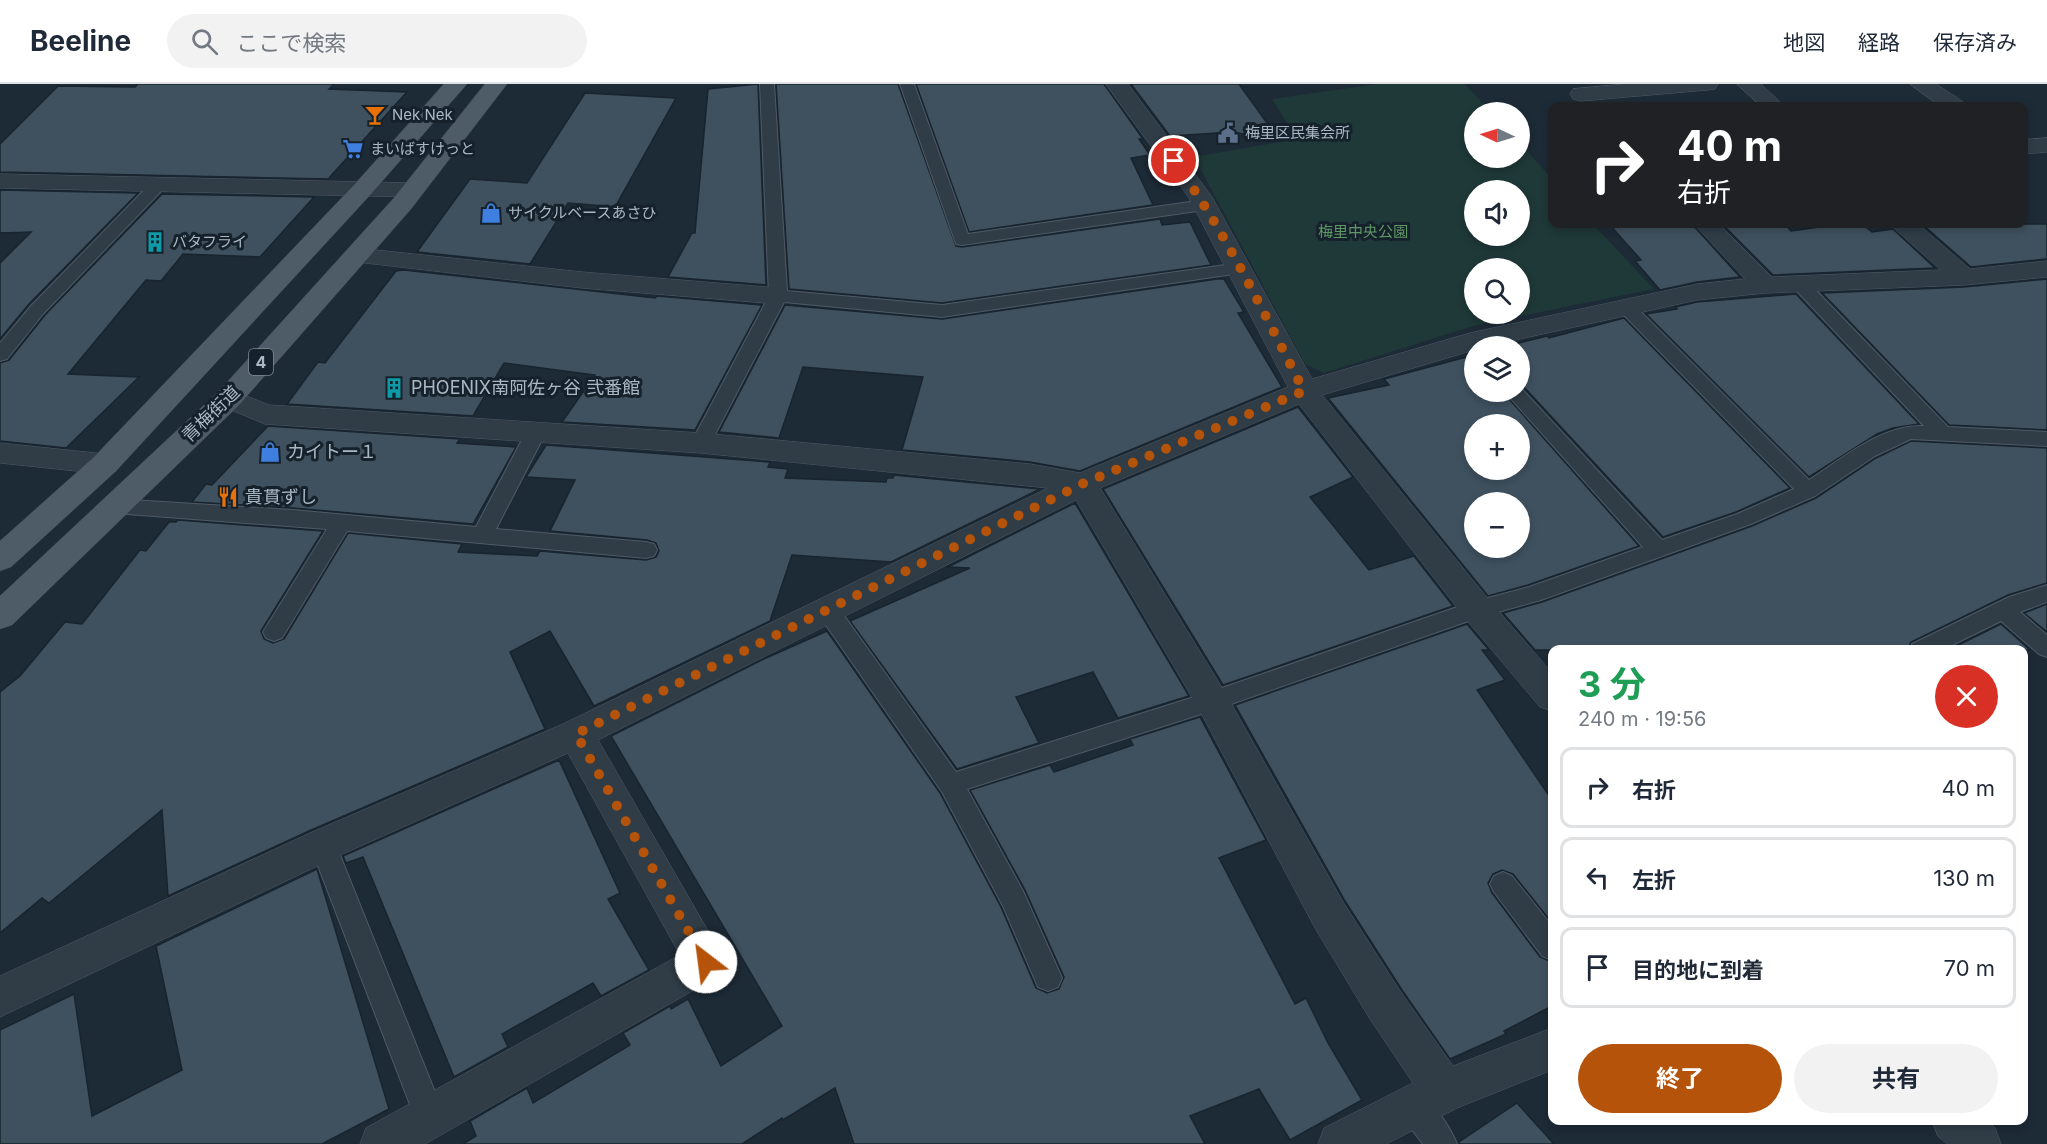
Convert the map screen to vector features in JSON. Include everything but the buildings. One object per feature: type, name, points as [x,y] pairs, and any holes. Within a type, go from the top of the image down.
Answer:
[{"type":"main road","name":"4","points":[[0,559],[105,464],[363,189],[456,84]]},
{"type":"main road","name":"青梅街道","points":[[0,616],[229,398],[357,256],[496,84]]},
{"type":"street","points":[[1117,84],[1204,205],[1240,268],[1304,391],[1477,609],[1548,692]]},
{"type":"street","points":[[1582,95],[1707,84]]},
{"type":"street","points":[[1748,84],[1768,102]]},
{"type":"street","points":[[1922,84],[1948,102]]},
{"type":"street","points":[[2028,147],[2047,145]]},
{"type":"street","points":[[0,181],[412,190]]},
{"type":"street","points":[[1710,228],[1765,285]]},
{"type":"street","points":[[1909,228],[1964,277]]},
{"type":"street","points":[[357,256],[582,280],[778,296]]},
{"type":"street","points":[[1510,336],[1697,292],[1799,283],[1964,277],[2047,269]]},
{"type":"street","points":[[0,997],[323,845],[576,734],[1082,484],[1304,391],[1464,347]]},
{"type":"street","points":[[229,398],[265,414],[701,443],[1030,474],[1082,484],[1212,701],[1329,915],[1385,1005],[1429,1099]]},
{"type":"street","points":[[0,453],[105,464]]},
{"type":"street","points":[[382,1144],[706,962],[576,734]]},
{"type":"street","points":[[1340,1144],[1429,1099],[1548,1051]]},
{"type":"street","points":[[1959,1125],[1979,1144]]},
{"type":"lane","points":[[701,443],[778,296],[766,84]]},
{"type":"lane","points":[[907,84],[962,240],[1204,205]]},
{"type":"lane","points":[[0,355],[37,310],[160,183]]},
{"type":"lane","points":[[778,296],[942,311],[1240,268]]},
{"type":"lane","points":[[1799,283],[1941,432]]},
{"type":"lane","points":[[1627,308],[1808,491]]},
{"type":"lane","points":[[1523,402],[1658,549]]},
{"type":"lane","points":[[482,535],[536,432]]},
{"type":"lane","points":[[951,784],[1212,701],[1477,609],[1533,594],[1744,519],[1808,491],[1868,451],[1908,432],[2047,439]]},
{"type":"lane","points":[[114,506],[646,550]]},
{"type":"lane","points":[[274,632],[341,523]]},
{"type":"lane","points":[[1930,645],[2003,610],[2047,593]]},
{"type":"lane","points":[[827,609],[951,784],[1014,900],[1048,978]]},
{"type":"lane","points":[[2003,610],[2047,648]]},
{"type":"lane","points":[[323,845],[430,1117]]},
{"type":"lane","points":[[1503,884],[1548,942]]},
{"type":"lane","points":[[1429,1099],[1442,1144]]},
{"type":"green space","name":"梅里中央公園","points":[[1376,84],[1465,84],[1482,102],[1464,102],[1464,168],[1530,168],[1530,154],[1548,174],[1548,228],[1597,228],[1654,289],[1530,314],[1530,258],[1464,258],[1464,324],[1483,324],[1324,373],[1305,364],[1194,157],[1297,139],[1272,99]]},
{"type":"place","name":"Nek Nek","points":[[375,115]]},
{"type":"place","name":"梅里区民集会所","points":[[1228,133]]},
{"type":"place","name":"まいばすけっと","points":[[353,149]]},
{"type":"place","name":"サイクルベースあさひ","points":[[491,213]]},
{"type":"place","name":"バタフライ","points":[[155,242]]},
{"type":"place","name":"PHOENIX南阿佐ヶ谷 弐番館","points":[[394,388]]},
{"type":"place","name":"カイトー１","points":[[270,452]]},
{"type":"place","name":"貴貫ずし","points":[[228,497]]},
{"type":"route","points":[[706,962],[576,734],[1082,484],[1304,391],[1200,197],[1174,161]]}]
